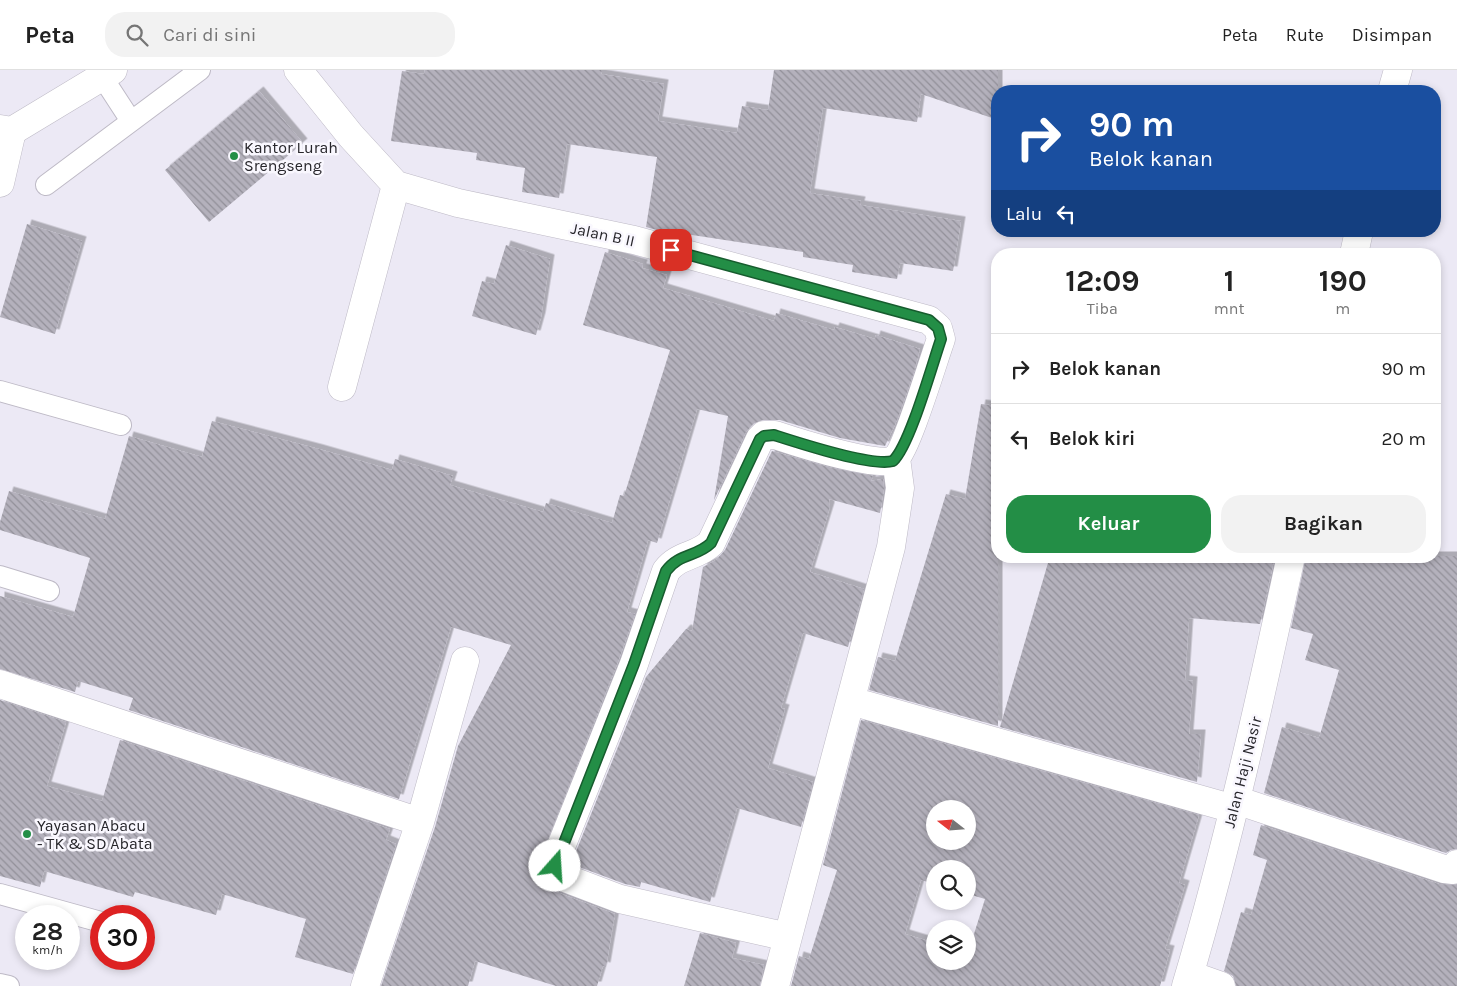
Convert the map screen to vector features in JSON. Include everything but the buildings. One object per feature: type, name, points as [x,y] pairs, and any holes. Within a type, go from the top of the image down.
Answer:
[{"type":"street","points":[[298,70],[351,136],[396,185],[342,387]]},
{"type":"street","points":[[1394,85],[1398,70]]},
{"type":"street","points":[[0,183],[6,130],[108,74]]},
{"type":"street","name":"Jalan B II","points":[[396,185],[458,203],[634,240],[929,320],[938,328],[941,339],[910,428],[896,458]]},
{"type":"street","points":[[775,986],[851,702],[891,546],[900,488],[896,458],[888,462],[871,461],[774,435],[764,436],[760,439],[711,543],[705,549],[679,558],[666,571],[634,664],[555,866],[558,875],[620,899],[788,937]]},
{"type":"street","name":"Jalan Haji Nasir","points":[[1188,980],[1235,804],[1290,563]]},
{"type":"street","points":[[365,986],[420,822],[466,661]]},
{"type":"street","points":[[0,684],[420,822]]},
{"type":"street","points":[[851,702],[1235,804],[1444,870],[1453,870],[1457,864]]},
{"type":"street","points":[[1188,980],[1221,986]]},
{"type":"lane","points":[[46,185],[200,70]]},
{"type":"lane","points":[[108,74],[131,121]]},
{"type":"lane","points":[[0,391],[121,425]]},
{"type":"lane","points":[[0,576],[49,591]]},
{"type":"lane","points":[[0,894],[90,919]]},
{"type":"lane","points":[[0,984],[9,986]]},
{"type":"place","name":"Kantor Lurah Srengseng","points":[[234,156]]},
{"type":"place","name":"Yayasan Abacu - TK & SD Abata","points":[[27,834]]},
{"type":"route","points":[[555,866],[634,664],[666,571],[679,558],[705,549],[711,543],[760,439],[764,436],[774,435],[855,458],[871,461],[893,461],[900,451],[910,428],[941,339],[938,328],[929,320],[671,250]]}]
